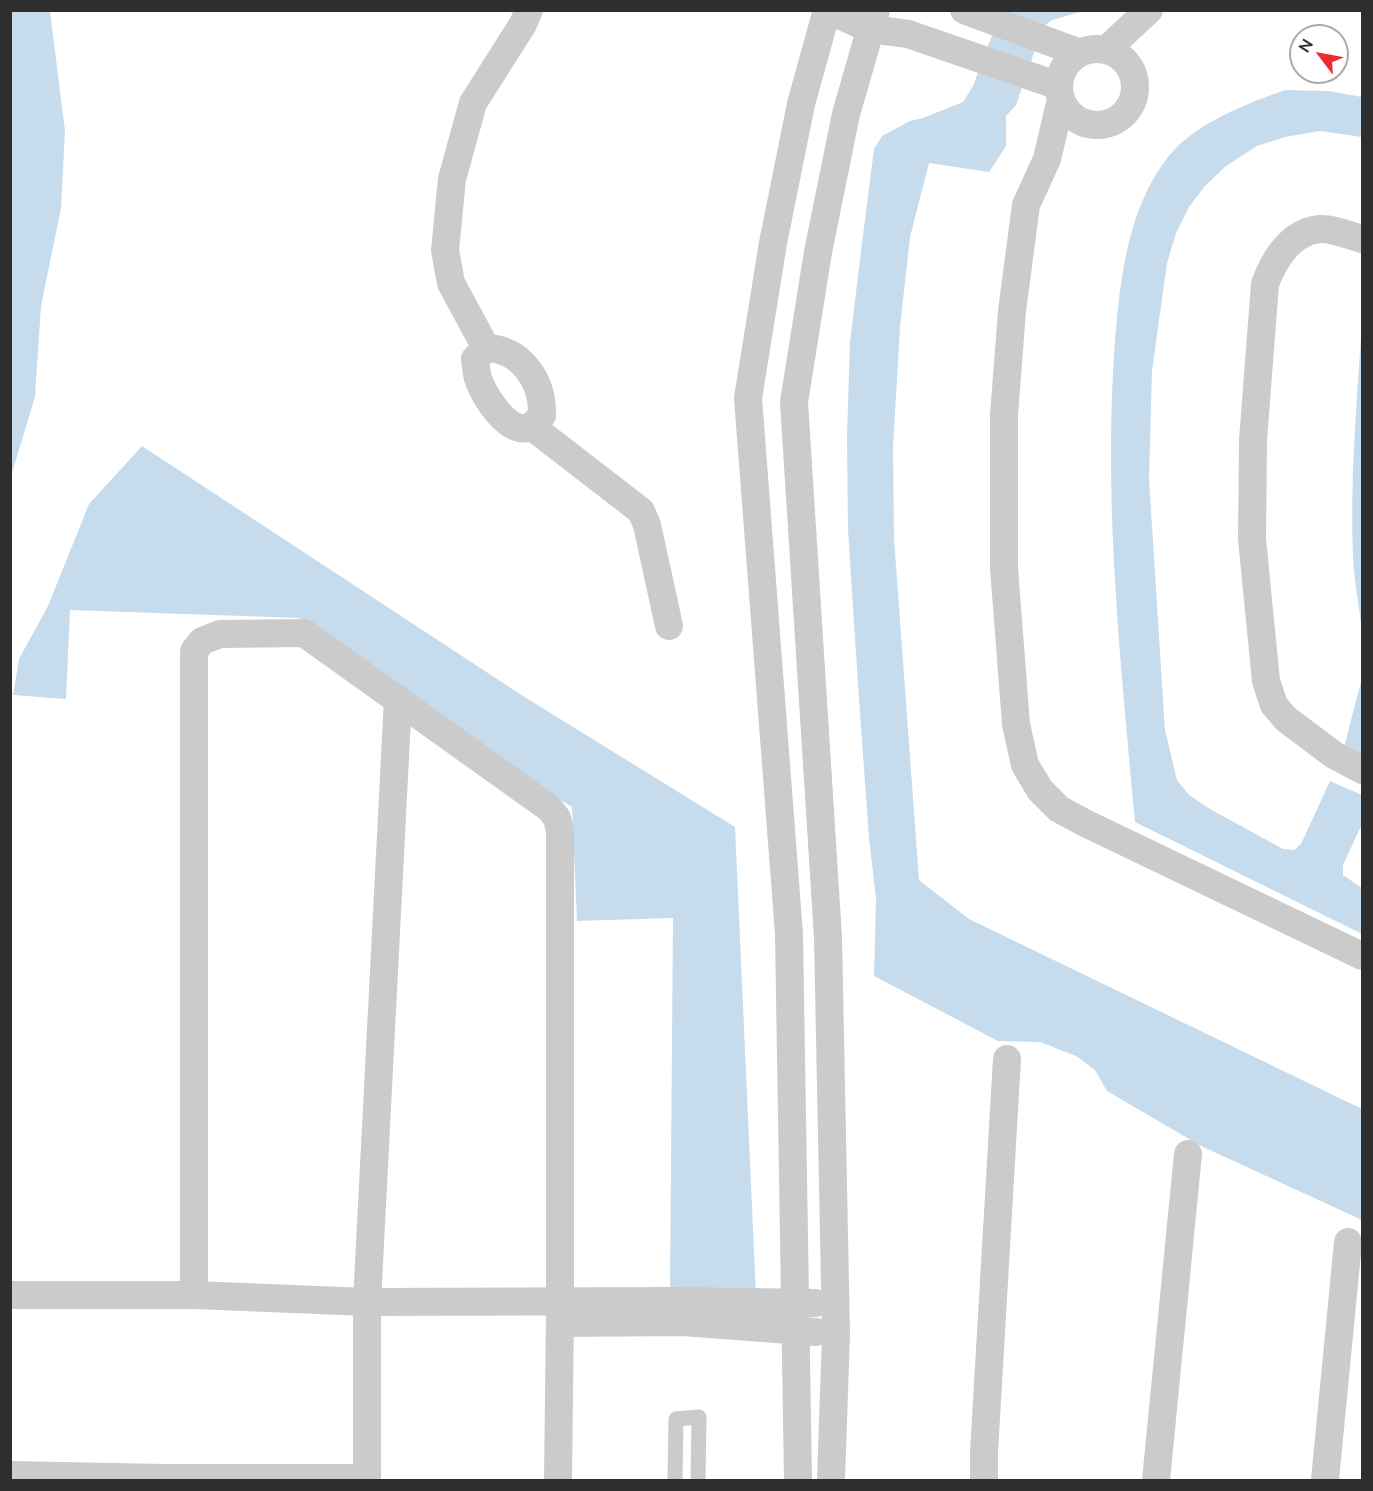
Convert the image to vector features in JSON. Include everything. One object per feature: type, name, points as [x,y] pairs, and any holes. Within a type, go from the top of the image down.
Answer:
[{"type":"street","points":[[486,348],[451,283],[445,250],[452,179],[473,103],[530,10]]},
{"type":"street","points":[[798,1480],[789,934],[748,398],[773,243],[801,104],[828,10],[873,20],[1032,77],[1060,92],[1066,111],[1076,120],[1088,125],[1114,122],[1124,114],[1133,97],[1141,18]]},
{"type":"street","points":[[976,15],[1044,40],[1119,56],[1128,66],[1134,78]]},
{"type":"street","points":[[1141,18],[1093,52],[1069,61],[1062,72],[1047,159],[1026,205],[1012,311],[1004,415],[1004,568],[1016,724],[1025,765],[1040,790],[1059,808],[1362,956]]},
{"type":"street","points":[[831,1480],[836,1334],[828,937],[794,402],[818,252],[846,114],[873,20]]},
{"type":"street","points":[[859,70],[908,34]]},
{"type":"street","points":[[1047,159],[1101,125]]},
{"type":"street","points":[[1362,239],[1320,229],[1300,236],[1285,248],[1273,264],[1265,284],[1253,440],[1252,539],[1266,681],[1274,705],[1286,719],[1334,755],[1362,770]]},
{"type":"street","points":[[486,348],[499,348],[511,354],[528,368],[543,400],[542,415],[531,426],[520,428],[508,423],[485,395],[478,378],[475,359],[486,348]]},
{"type":"street","points":[[531,426],[641,511],[647,525],[669,626]]},
{"type":"street","points":[[194,1295],[194,651],[202,641],[220,634],[304,633],[549,808],[557,818],[560,831],[558,1480]]},
{"type":"street","points":[[10,1474],[164,1479],[367,1479],[367,1302],[398,699]]},
{"type":"street","points":[[984,1480],[1007,1059]]},
{"type":"street","points":[[1156,1480],[1188,1154]]},
{"type":"street","points":[[1325,1480],[1348,1242]]},
{"type":"street","points":[[10,1295],[194,1295],[367,1302],[560,1312],[836,1334]]},
{"type":"street","points":[[560,1312],[796,1302],[835,1305]]},
{"type":"lane","points":[[675,1480],[676,1419],[699,1417],[698,1480]]},
{"type":"water","points":[[11,10],[50,11],[65,131],[61,208],[41,306],[35,397],[11,476]]},
{"type":"water","points":[[998,11],[1084,11],[1052,20],[1043,27],[1016,105],[1006,116],[1006,146],[989,172],[929,163],[910,237],[900,327],[893,447],[894,538],[919,880],[969,919],[1362,1109],[1362,1220],[1201,1146],[1107,1091],[1095,1070],[1076,1056],[1040,1042],[998,1041],[874,976],[876,899],[869,838],[848,530],[847,437],[850,342],[874,149],[882,136],[910,121],[963,102],[973,86],[999,17]]},
{"type":"water","points":[[1285,90],[1329,91],[1362,97],[1362,137],[1320,131],[1285,137],[1257,146],[1226,166],[1204,187],[1189,207],[1176,233],[1167,263],[1152,371],[1149,479],[1165,730],[1177,780],[1189,795],[1283,849],[1294,850],[1301,844],[1330,781],[1362,795],[1362,824],[1343,865],[1343,875],[1362,888],[1362,934],[1135,822],[1116,589],[1111,472],[1114,355],[1118,304],[1127,252],[1142,202],[1168,157],[1179,145],[1192,134],[1222,116]]},
{"type":"water","points":[[1361,337],[1362,630],[1354,575],[1352,529],[1354,447]]},
{"type":"water","points":[[142,446],[523,696],[735,827],[756,1296],[670,1290],[673,918],[577,921],[572,807],[477,748],[299,618],[70,610],[66,699],[13,695],[19,659],[48,606],[89,504]]},
{"type":"water","points":[[1362,678],[1362,755],[1344,747]]}]
